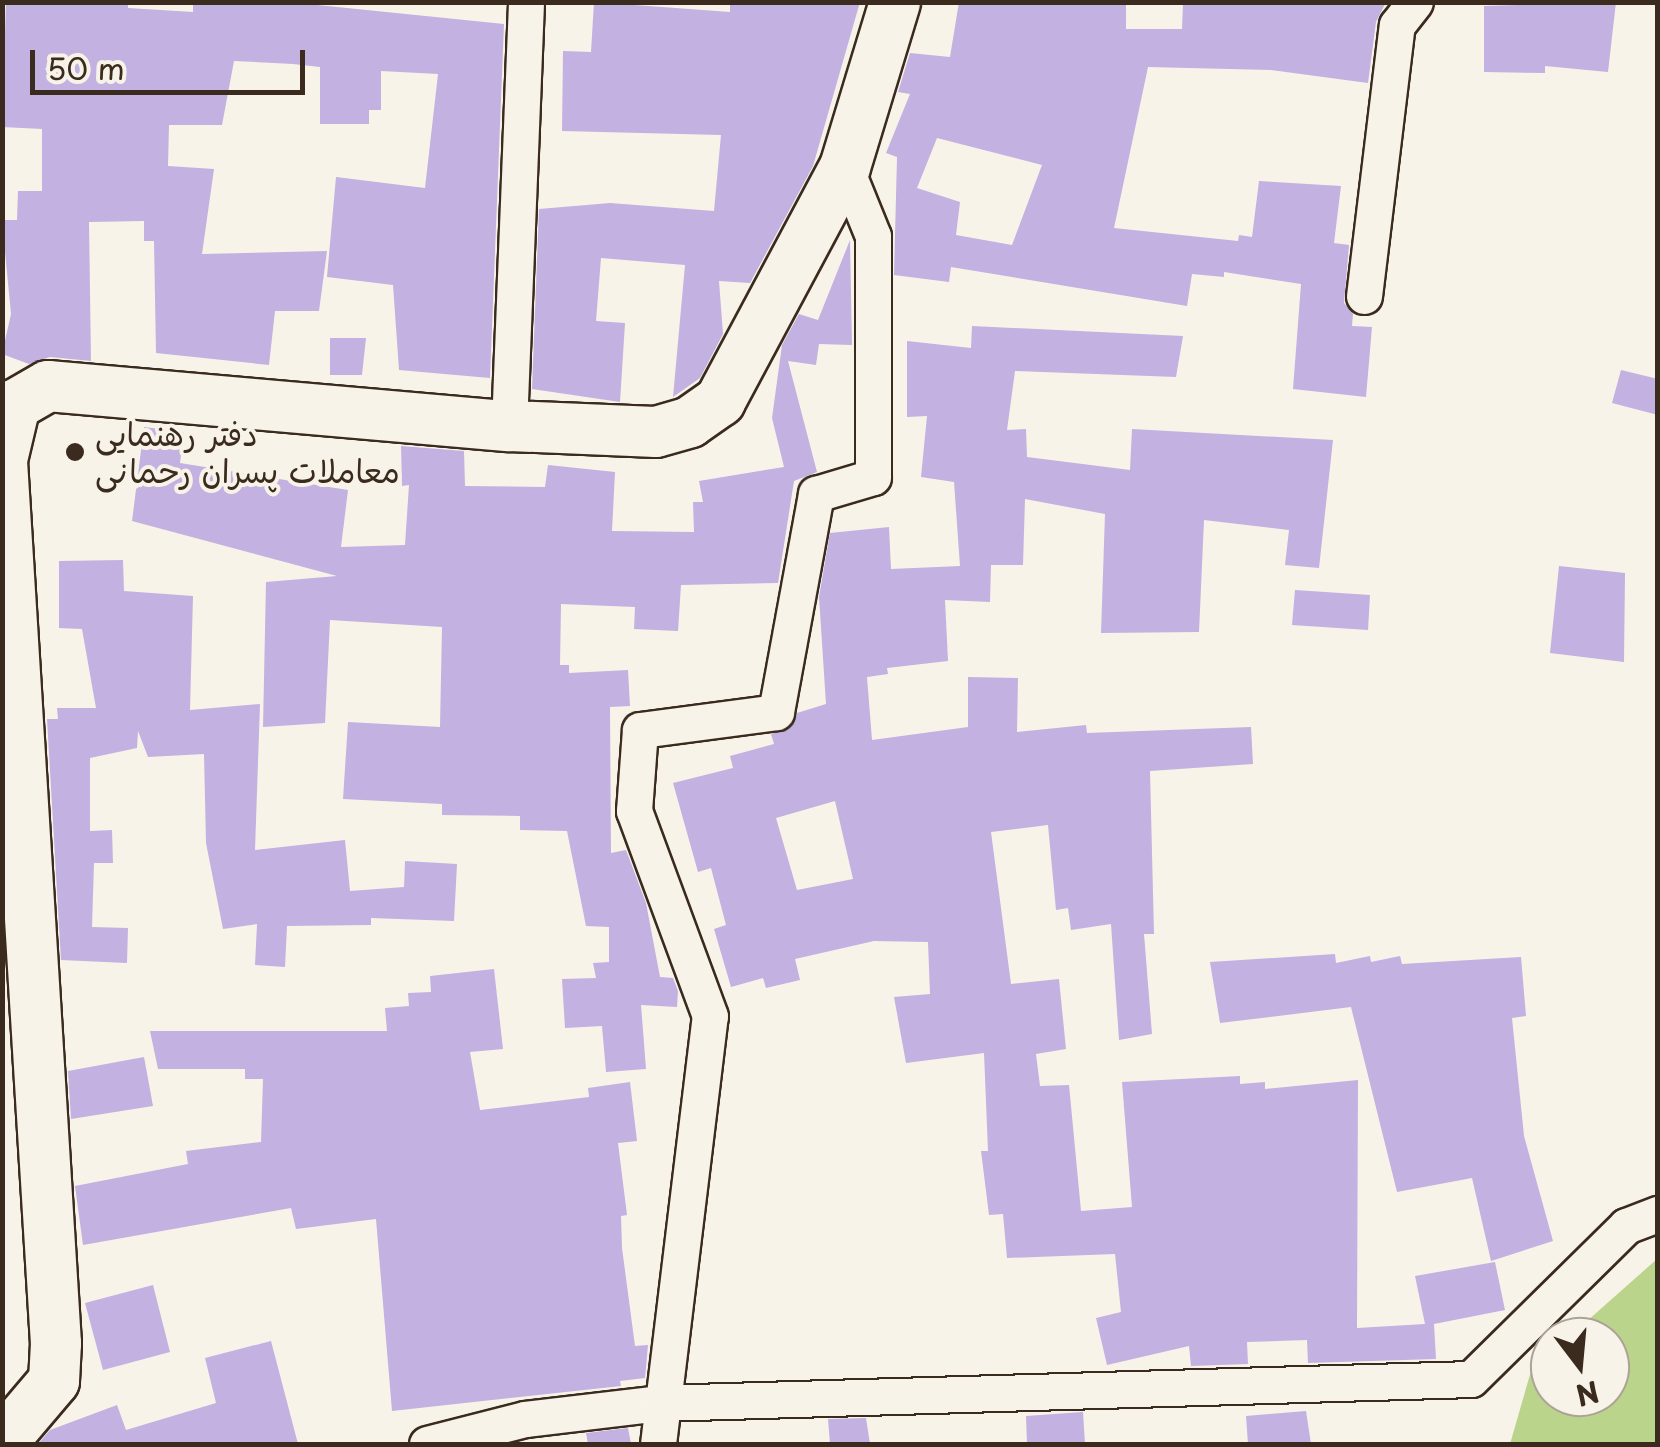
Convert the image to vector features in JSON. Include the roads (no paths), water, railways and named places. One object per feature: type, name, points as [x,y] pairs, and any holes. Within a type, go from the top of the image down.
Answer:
[{"type":"main road","points":[[4,1442],[54,1381],[56,1343],[2,460],[9,391],[48,386],[510,426],[656,432],[690,422],[720,401],[844,167],[894,2]]},
{"type":"street","points":[[510,426],[526,2]]},
{"type":"street","points":[[1364,296],[1397,25],[1415,2]]},
{"type":"street","points":[[658,1444],[659,1403],[710,1016],[634,811],[640,730],[776,712],[816,494],[873,477],[873,236],[844,167]]},
{"type":"street","points":[[427,1444],[525,1418],[659,1403],[1471,1379],[1626,1226],[1658,1214]]},
{"type":"place","name":"دفتر رهنمایی معاملات پسران رحمانی","points":[[75,452]]}]
